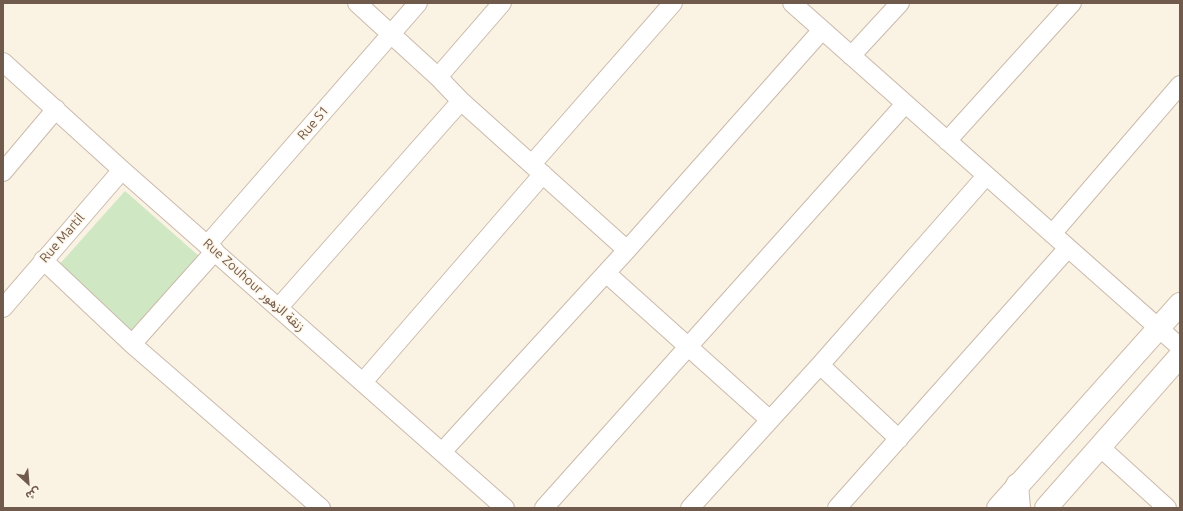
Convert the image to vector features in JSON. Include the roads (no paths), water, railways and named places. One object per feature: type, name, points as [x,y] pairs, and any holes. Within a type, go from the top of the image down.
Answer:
[{"type":"main road","points":[[998,508],[1180,304]]},
{"type":"main road","points":[[1046,508],[1180,356]]},
{"type":"main road","points":[[1017,486],[1019,508]]},
{"type":"street","points":[[357,3],[438,77],[461,101],[627,250]]},
{"type":"street","name":"Rue S1","points":[[132,344],[418,3]]},
{"type":"street","points":[[438,77],[502,3]]},
{"type":"street","points":[[363,382],[673,3]]},
{"type":"street","points":[[792,3],[1180,347]]},
{"type":"street","points":[[851,56],[900,3]]},
{"type":"street","points":[[946,141],[1072,3]]},
{"type":"street","points":[[442,452],[627,250],[822,30]]},
{"type":"street","name":"Rue Zouhour زنقة الزهور","points":[[3,62],[122,170],[505,508]]},
{"type":"street","points":[[1052,234],[1180,85]]},
{"type":"street","points":[[279,307],[461,101]]},
{"type":"street","points":[[544,508],[906,104]]},
{"type":"street","points":[[3,172],[56,109]]},
{"type":"street","name":"Rue Martil","points":[[3,308],[122,170]]},
{"type":"street","points":[[690,508],[820,365],[986,176]]},
{"type":"street","points":[[837,508],[1068,248]]},
{"type":"street","points":[[43,260],[132,344],[321,508]]},
{"type":"street","points":[[606,273],[770,420]]},
{"type":"street","points":[[820,365],[899,439]]},
{"type":"street","points":[[1100,447],[1167,508]]}]
